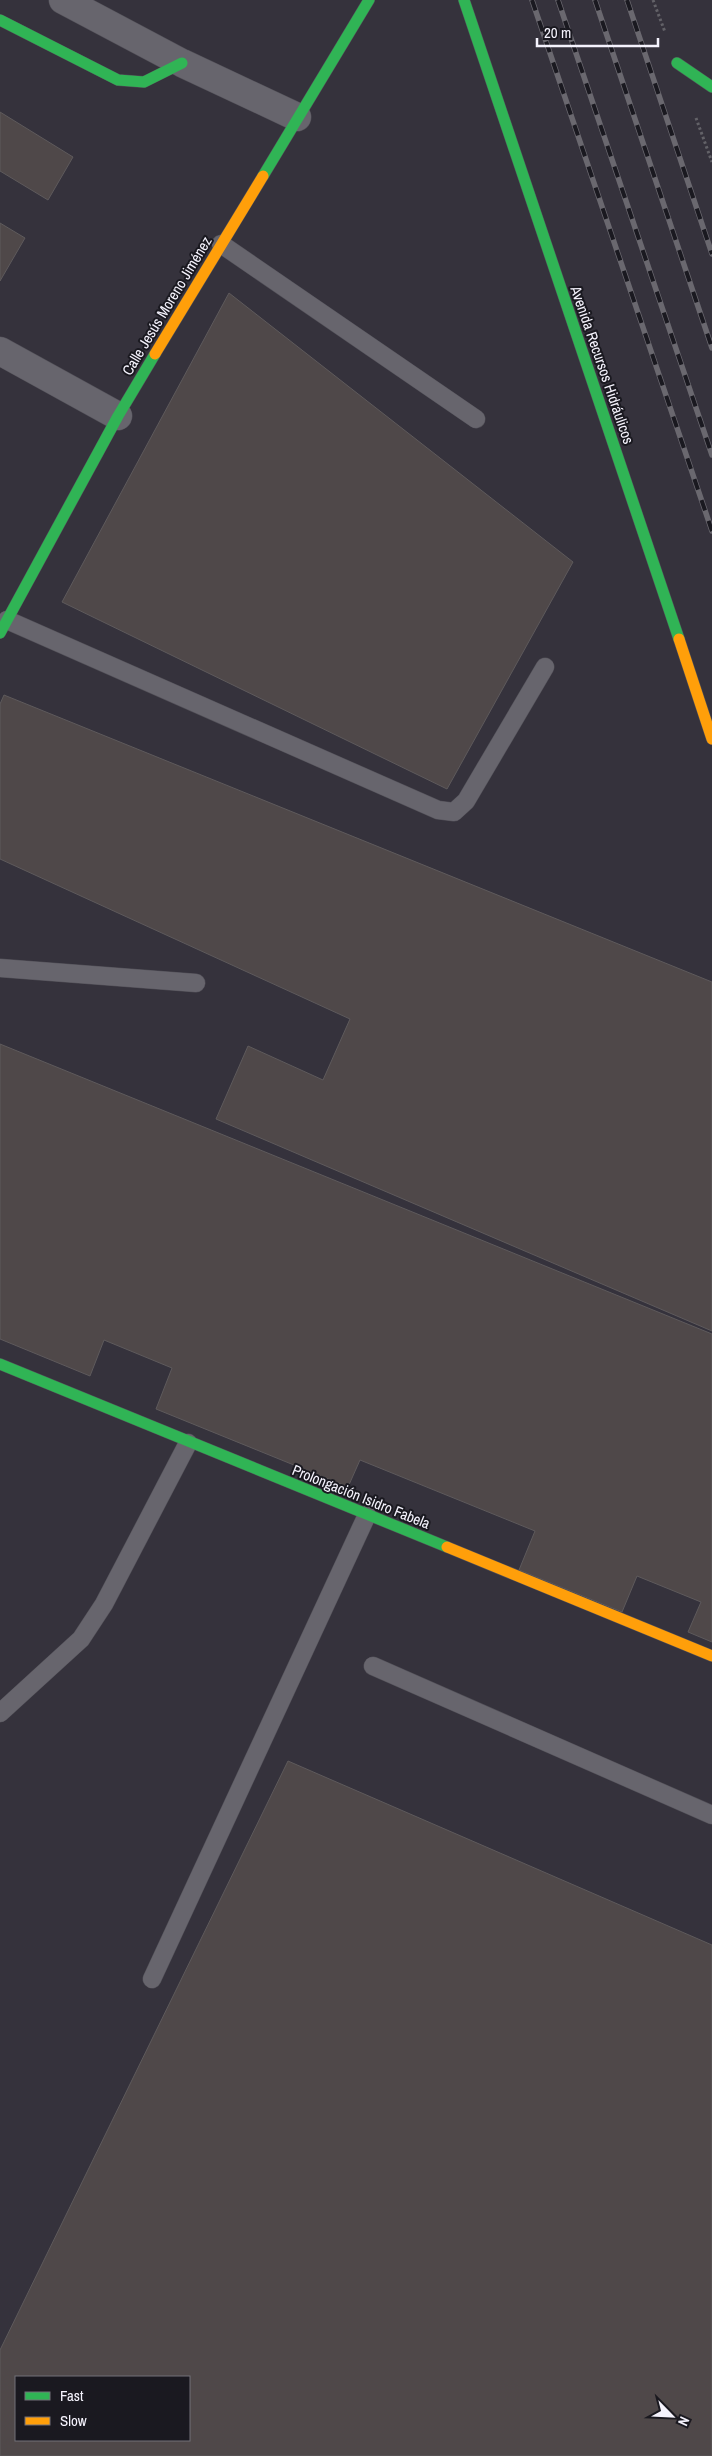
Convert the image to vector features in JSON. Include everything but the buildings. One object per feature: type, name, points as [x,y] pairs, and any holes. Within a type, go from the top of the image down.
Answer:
[{"type":"street","points":[[63,0],[182,62],[298,117]]},
{"type":"street","name":"Calle Jesús Moreno Jiménez","points":[[3,626],[118,416],[369,0]]},
{"type":"street","name":"Avenida Recursos Hidráulicos","points":[[464,0],[712,739]]},
{"type":"street","points":[[0,20],[118,80],[144,82],[182,62]]},
{"type":"street","points":[[677,63],[712,87]]},
{"type":"street","points":[[0,351],[118,416]]},
{"type":"street","name":"Prolongación Isidro Fabela","points":[[0,1364],[188,1443],[712,1656]]},
{"type":"lane","points":[[221,244],[476,418]]},
{"type":"lane","points":[[3,626],[438,810],[454,812],[466,801],[545,667]]},
{"type":"lane","points":[[0,968],[196,983]]},
{"type":"lane","points":[[0,1712],[81,1639],[104,1604],[188,1443]]},
{"type":"lane","points":[[152,1979],[367,1515]]},
{"type":"lane","points":[[373,1666],[712,1815]]},
{"type":"railway","points":[[532,0],[712,531]]},
{"type":"railway","points":[[558,0],[712,455]]},
{"type":"railway","points":[[595,0],[712,348]]},
{"type":"railway","points":[[627,0],[712,254]]},
{"type":"traffic: fast","points":[[263,176],[369,0]]},
{"type":"traffic: fast","points":[[464,0],[679,639]]},
{"type":"traffic: fast","points":[[0,20],[118,80],[144,82],[182,63]]},
{"type":"traffic: fast","points":[[677,63],[712,87]]},
{"type":"traffic: fast","points":[[0,633],[118,416],[155,354]]},
{"type":"traffic: fast","points":[[0,1364],[447,1547]]},
{"type":"traffic: slow","points":[[155,354],[263,176]]},
{"type":"traffic: slow","points":[[679,639],[712,739]]},
{"type":"traffic: slow","points":[[447,1547],[712,1656]]}]
